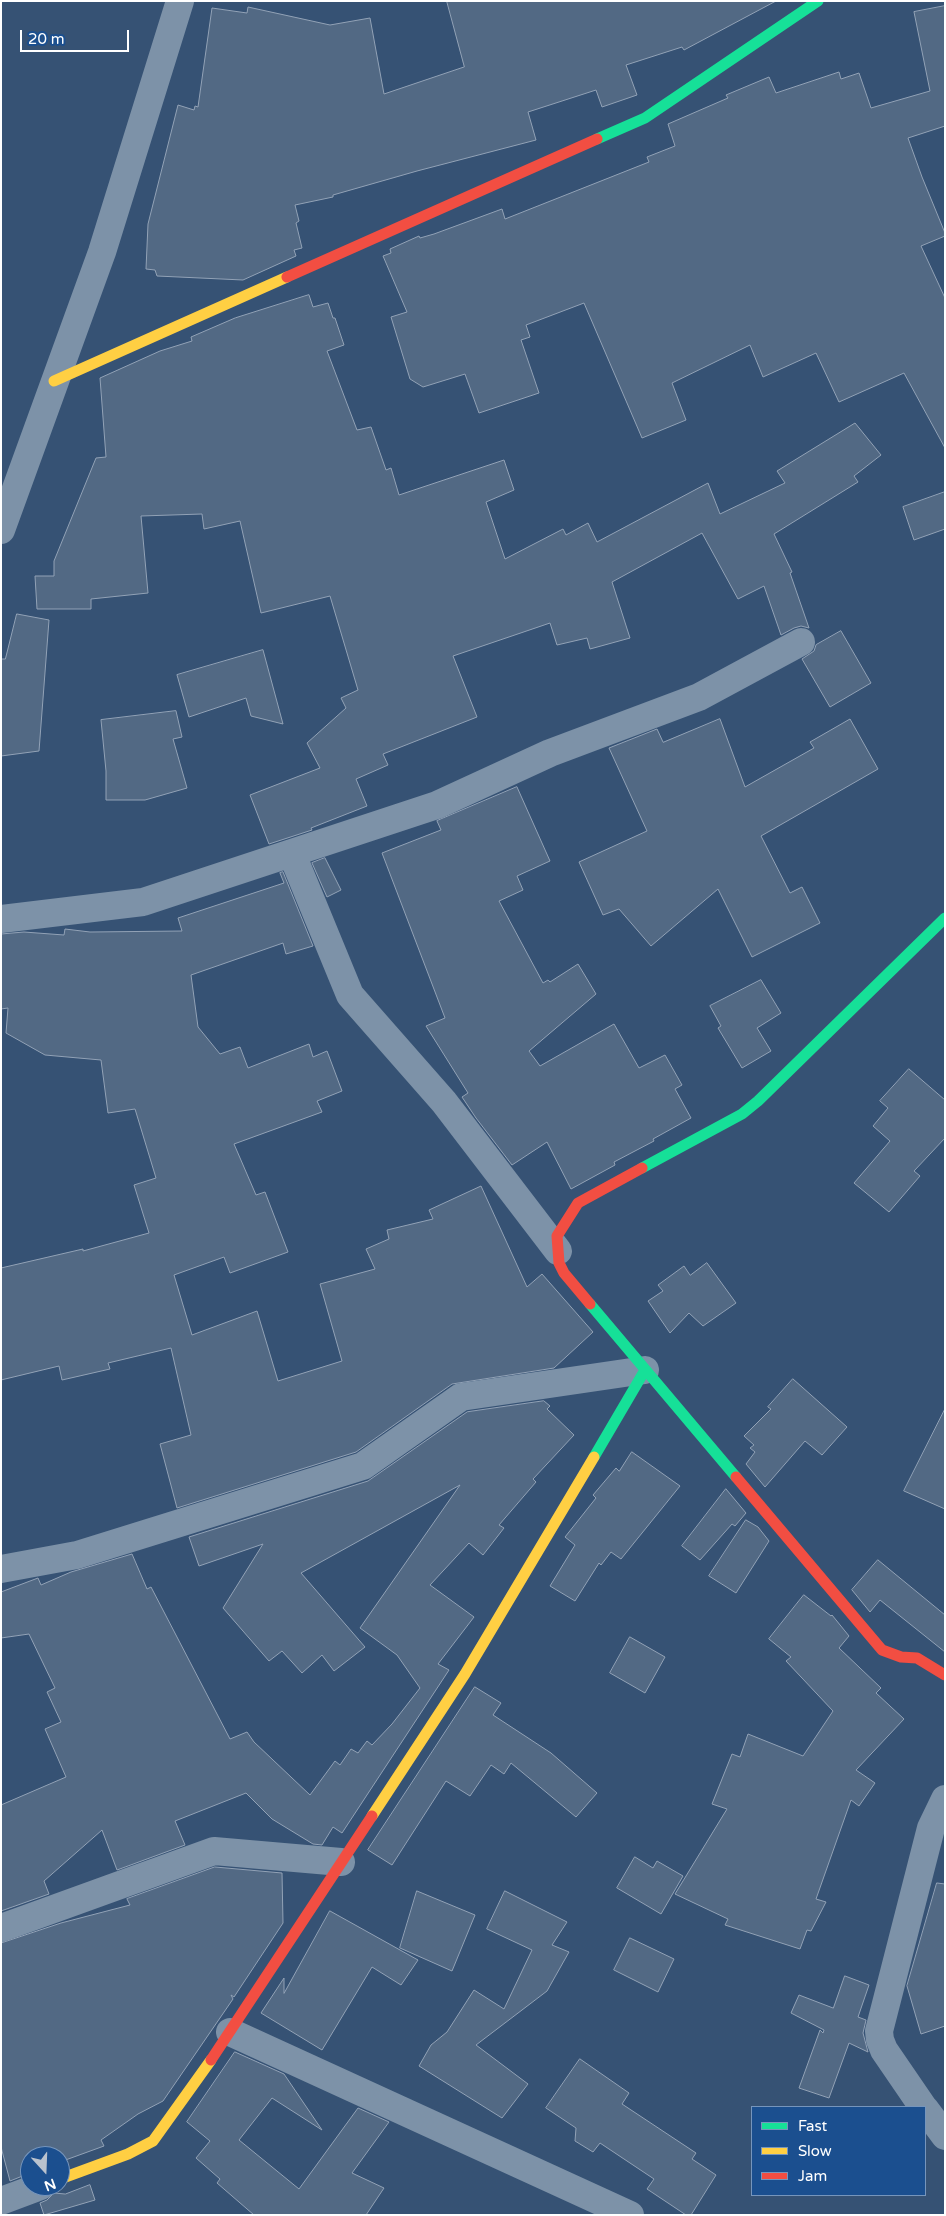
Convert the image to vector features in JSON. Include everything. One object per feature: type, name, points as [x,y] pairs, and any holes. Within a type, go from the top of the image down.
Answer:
[{"type":"street","points":[[3,523],[102,252],[180,1]]},
{"type":"street","points":[[54,380],[645,118],[818,1]]},
{"type":"street","points":[[1,919],[144,902],[436,805],[550,753],[699,697],[801,642]]},
{"type":"street","points":[[292,854],[350,995],[444,1102],[558,1251]]},
{"type":"street","points":[[945,918],[758,1102],[742,1114],[578,1203],[557,1236],[558,1251],[564,1273],[882,1650],[901,1658],[917,1658],[945,1675]]},
{"type":"street","points":[[1,1569],[77,1555],[363,1466],[461,1398],[645,1370]]},
{"type":"street","points":[[70,2175],[128,2154],[153,2141],[230,2032],[465,1674],[645,1370]]},
{"type":"street","points":[[923,2106],[884,2050],[880,2040],[880,2031],[930,1828],[945,1799]]},
{"type":"street","points":[[1,1928],[214,1851],[341,1862]]},
{"type":"street","points":[[230,2032],[630,2215]]},
{"type":"street","points":[[926,2111],[945,2136]]},
{"type":"street","points":[[1,2201],[20,2194]]},
{"type":"building","points":[[447,1],[776,1],[684,50],[682,47],[626,65],[637,95],[602,107],[596,90],[528,112],[536,140],[417,171],[333,195],[333,197],[295,205],[299,221],[296,223],[302,248],[294,250],[296,256],[243,280],[157,276],[155,270],[146,269],[148,224],[178,105],[194,110],[195,106],[198,107],[212,8],[247,13],[248,7],[330,25],[370,18],[384,94],[464,67]]},
{"type":"building","points":[[945,6],[945,126],[908,138],[945,233],[945,236],[921,246],[945,298],[945,448],[904,373],[839,402],[816,353],[763,377],[750,345],[672,383],[686,420],[642,438],[584,303],[526,325],[530,337],[521,340],[539,393],[479,413],[465,374],[423,387],[410,379],[391,317],[407,312],[383,256],[391,253],[390,249],[419,236],[420,238],[434,234],[502,209],[505,219],[649,162],[647,157],[675,146],[668,124],[728,98],[726,95],[769,77],[776,93],[839,72],[841,79],[859,73],[871,108],[930,91],[914,12]]},
{"type":"building","points":[[309,295],[313,307],[328,303],[333,318],[335,318],[344,345],[327,351],[357,430],[371,427],[386,470],[391,468],[399,495],[504,460],[514,490],[486,502],[505,559],[563,529],[566,535],[588,523],[597,542],[708,483],[720,514],[785,483],[777,471],[855,423],[881,455],[854,476],[858,482],[774,534],[792,572],[790,573],[809,628],[801,626],[781,635],[764,586],[738,599],[702,533],[612,582],[630,638],[590,649],[587,638],[557,645],[550,623],[453,656],[477,717],[383,754],[388,765],[356,779],[367,806],[311,828],[312,830],[269,844],[250,795],[320,768],[307,743],[346,708],[341,698],[358,690],[330,596],[261,613],[240,521],[204,529],[202,514],[141,516],[148,593],[91,599],[91,609],[37,609],[35,576],[54,576],[54,561],[96,458],[106,457],[100,378],[160,351],[192,341],[191,337],[235,318]]},
{"type":"building","points":[[945,492],[945,529],[914,540],[903,507]]},
{"type":"building","points":[[17,614],[49,620],[39,751],[1,756],[1,659],[5,659]]},
{"type":"building","points":[[841,631],[871,683],[830,707],[802,659],[814,651],[816,645]]},
{"type":"building","points":[[263,650],[283,724],[251,716],[246,698],[189,717],[177,675]]},
{"type":"building","points":[[176,711],[182,737],[173,739],[187,788],[145,800],[106,800],[106,771],[101,720]]},
{"type":"building","points":[[720,719],[745,787],[814,748],[810,742],[850,719],[878,769],[761,836],[790,893],[802,887],[820,923],[752,957],[718,889],[651,946],[619,909],[603,915],[579,862],[647,831],[609,748],[657,729],[663,742]]},
{"type":"building","points":[[517,787],[550,861],[517,876],[523,890],[499,901],[543,983],[548,980],[550,982],[578,964],[596,994],[529,1051],[540,1066],[614,1024],[639,1068],[665,1055],[682,1085],[675,1089],[691,1118],[653,1139],[654,1141],[614,1162],[615,1165],[571,1189],[547,1142],[512,1165],[462,1097],[468,1093],[426,1026],[445,1018],[382,853],[441,830],[437,821]]},
{"type":"building","points":[[325,858],[341,890],[327,897],[312,863]]},
{"type":"building","points":[[283,872],[313,946],[286,954],[283,943],[191,975],[198,1027],[220,1054],[240,1047],[248,1068],[309,1044],[313,1057],[327,1051],[342,1091],[317,1101],[322,1112],[234,1144],[256,1195],[265,1192],[288,1252],[230,1273],[224,1257],[174,1275],[192,1335],[257,1311],[278,1381],[342,1361],[320,1284],[375,1269],[366,1249],[389,1239],[387,1230],[433,1219],[429,1210],[481,1186],[527,1287],[542,1274],[593,1332],[554,1368],[452,1384],[356,1452],[177,1508],[160,1444],[191,1435],[171,1348],[108,1363],[110,1369],[62,1380],[59,1366],[1,1380],[1,1268],[83,1249],[83,1251],[149,1233],[134,1185],[156,1178],[135,1109],[108,1113],[101,1060],[45,1055],[6,1033],[8,1008],[1,1009],[1,934],[24,932],[64,935],[65,929],[90,932],[182,931],[178,918],[284,883],[280,873]]},
{"type":"building","points":[[761,980],[781,1013],[757,1028],[771,1051],[742,1068],[718,1028],[721,1026],[710,1006]]},
{"type":"building","points":[[909,1069],[945,1100],[945,1138],[914,1171],[920,1176],[889,1212],[854,1183],[890,1141],[873,1126],[888,1108],[880,1101]]},
{"type":"building","points":[[707,1263],[736,1303],[703,1326],[689,1313],[670,1333],[648,1301],[663,1291],[658,1285],[684,1266],[690,1275]]},
{"type":"building","points":[[793,1379],[847,1427],[822,1455],[805,1441],[765,1487],[746,1464],[755,1452],[750,1448],[754,1445],[744,1436],[771,1409],[768,1407]]},
{"type":"building","points":[[544,1401],[550,1406],[547,1409],[574,1435],[533,1479],[536,1482],[499,1525],[504,1528],[483,1555],[469,1543],[430,1585],[474,1617],[438,1664],[449,1670],[342,1833],[333,1827],[322,1845],[313,1844],[272,1819],[246,1793],[175,1821],[185,1845],[117,1870],[102,1830],[44,1881],[49,1894],[1,1911],[1,1805],[66,1777],[45,1729],[61,1722],[47,1692],[55,1688],[29,1634],[1,1638],[1,1592],[38,1578],[41,1585],[71,1572],[132,1554],[147,1589],[151,1587],[230,1739],[247,1732],[254,1742],[310,1795],[335,1761],[340,1765],[351,1749],[358,1753],[367,1741],[372,1745],[392,1724],[420,1688],[397,1655],[360,1628],[460,1485],[301,1573],[365,1647],[334,1671],[322,1655],[302,1673],[282,1651],[269,1661],[223,1608],[263,1544],[199,1566],[189,1537],[368,1481],[467,1412]]},
{"type":"building","points":[[945,1409],[945,1509],[904,1491]]},
{"type":"building","points":[[632,1452],[680,1486],[621,1559],[611,1552],[601,1565],[599,1563],[575,1601],[550,1586],[575,1545],[565,1537],[596,1498],[593,1495],[616,1468],[619,1471]]},
{"type":"building","points":[[726,1489],[746,1513],[735,1526],[732,1524],[700,1560],[682,1546]]},
{"type":"building","points":[[746,1520],[758,1527],[769,1541],[736,1593],[709,1576]]},
{"type":"building","points":[[878,1560],[945,1615],[945,1652],[880,1600],[870,1612],[852,1590]]},
{"type":"building","points":[[804,1595],[832,1615],[849,1636],[839,1648],[881,1688],[876,1693],[904,1719],[856,1770],[875,1783],[859,1806],[851,1800],[816,1899],[826,1902],[811,1931],[807,1930],[800,1949],[725,1925],[728,1919],[675,1894],[727,1809],[712,1804],[732,1754],[740,1757],[748,1734],[803,1756],[833,1711],[786,1661],[791,1657],[769,1639]]},
{"type":"building","points":[[630,1637],[665,1657],[645,1693],[610,1673]]},
{"type":"building","points":[[475,1687],[501,1703],[493,1715],[551,1753],[597,1793],[576,1817],[511,1763],[504,1774],[491,1765],[470,1796],[446,1781],[392,1865],[368,1850]]},
{"type":"building","points":[[635,1857],[653,1868],[657,1861],[683,1876],[661,1914],[617,1888]]},
{"type":"building","points":[[215,1867],[282,1873],[283,1923],[234,1997],[231,1995],[233,1999],[163,2101],[138,2114],[101,2140],[104,2146],[70,2158],[70,2146],[20,2146],[20,2177],[10,2181],[1,2147],[1,1943],[61,1923],[130,1905],[127,1899]]},
{"type":"building","points":[[937,1883],[945,1884],[945,2026],[921,2034],[907,1986]]},
{"type":"building","points":[[417,1891],[475,1915],[452,1971],[400,1948]]},
{"type":"building","points":[[505,1891],[567,1922],[552,1945],[569,1952],[547,1991],[476,2045],[528,2084],[502,2118],[419,2066],[431,2045],[447,2032],[474,1990],[504,2009],[532,1950],[487,1929]]},
{"type":"building","points":[[330,1911],[418,1960],[401,1985],[372,1967],[322,2050],[261,2013],[284,1978],[284,1993]]},
{"type":"building","points":[[630,1938],[674,1959],[658,1992],[614,1970]]},
{"type":"building","points":[[845,1976],[869,1985],[858,2017],[866,2020],[863,2033],[868,2052],[849,2043],[829,2098],[799,2088],[820,2030],[823,2033],[824,2030],[791,2013],[799,1995],[833,2008]]},
{"type":"building","points":[[235,2052],[284,2074],[322,2130],[272,2098],[239,2140],[299,2189],[358,2108],[389,2122],[352,2173],[384,2188],[366,2215],[254,2215],[217,2183],[220,2179],[196,2158],[210,2141],[187,2122]]},
{"type":"building","points":[[580,2059],[629,2093],[622,2104],[696,2153],[692,2159],[716,2175],[691,2215],[686,2215],[647,2189],[654,2179],[600,2143],[593,2152],[575,2141],[576,2128],[546,2108]]},
{"type":"building","points":[[90,2185],[95,2200],[44,2215],[40,2203],[51,2196],[70,2196],[70,2192]]},
{"type":"traffic: fast","points":[[597,139],[645,118],[818,1]]},
{"type":"traffic: fast","points":[[642,1168],[742,1114],[758,1101],[945,918]]},
{"type":"traffic: fast","points":[[590,1304],[736,1477]]},
{"type":"traffic: fast","points":[[594,1457],[645,1370]]},
{"type":"traffic: slow","points":[[54,381],[287,277]]},
{"type":"traffic: slow","points":[[372,1816],[465,1674],[594,1457]]},
{"type":"traffic: slow","points":[[70,2175],[128,2154],[153,2141],[211,2060]]},
{"type":"traffic: jam","points":[[287,277],[597,139]]},
{"type":"traffic: jam","points":[[590,1304],[564,1273],[559,1263],[557,1236],[578,1203],[642,1168]]},
{"type":"traffic: jam","points":[[736,1477],[882,1650],[901,1657],[917,1658],[945,1675]]},
{"type":"traffic: jam","points":[[211,2060],[372,1816]]}]
